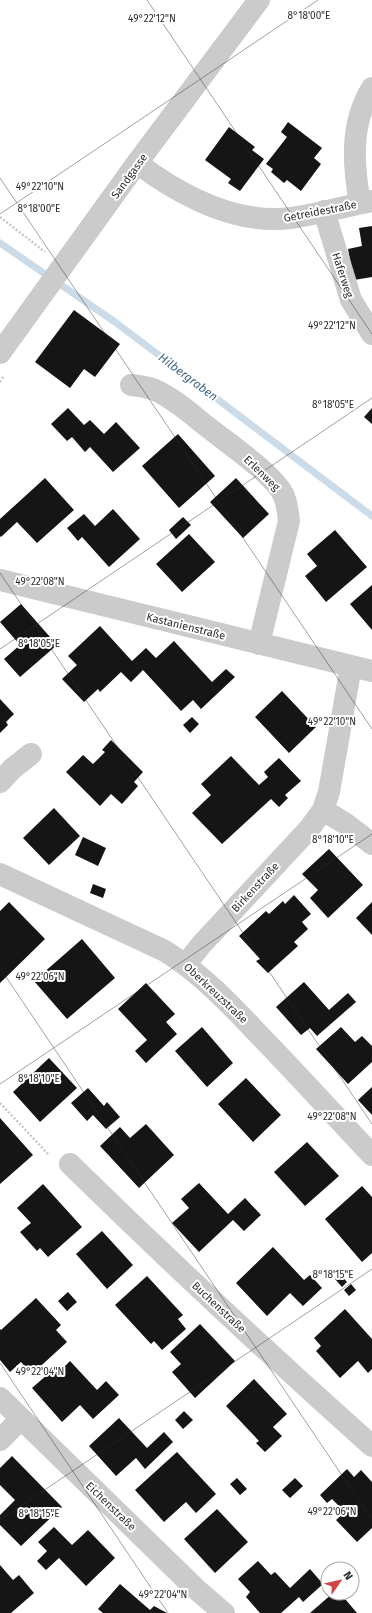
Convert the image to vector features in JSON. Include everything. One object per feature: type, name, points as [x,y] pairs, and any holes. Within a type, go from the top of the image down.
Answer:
[{"type":"street","name":"Sandgasse","points":[[0,353],[137,163],[259,0]]},
{"type":"street","points":[[366,202],[356,177],[354,154],[357,125],[367,96],[372,88]]},
{"type":"street","name":"Getreidestraße","points":[[137,163],[158,178],[193,198],[249,217],[270,219],[291,218],[366,202]]},
{"type":"street","name":"Haferweg","points":[[324,211],[350,300],[372,334]]},
{"type":"street","name":"Erlenweg","points":[[131,385],[145,387],[156,391],[181,407],[249,460],[272,481],[282,494],[287,505],[289,521],[259,644]]},
{"type":"street","name":"Kastanienstraße","points":[[0,580],[372,671]]},
{"type":"street","name":"Birkenstraße","points":[[186,964],[201,945],[309,829],[323,810],[329,792],[351,666]]},
{"type":"street","points":[[0,782],[12,769],[31,754]]},
{"type":"street","points":[[323,810],[346,824],[372,844]]},
{"type":"street","name":"Oberkreuzstraße","points":[[0,874],[165,951],[186,964],[206,981],[248,1023],[372,1155]]},
{"type":"street","name":"Buchenstraße","points":[[70,1164],[155,1247],[255,1341],[372,1446]]},
{"type":"street","name":"Eichenstraße","points":[[0,1398],[196,1589],[224,1613]]},
{"type":"street","points":[[0,1440],[21,1419]]},
{"type":"path","points":[[0,217],[56,276]]},
{"type":"path","points":[[0,1103],[51,1156],[70,1164]]},
{"type":"building","points":[[288,122],[322,148],[314,158],[321,164],[301,191],[287,180],[284,183],[271,172],[273,169],[266,164],[287,137],[281,132]]},
{"type":"building","points":[[229,127],[255,147],[252,150],[264,159],[240,191],[228,183],[231,179],[205,160]]},
{"type":"building","points":[[372,226],[372,277],[354,280],[348,249],[362,246],[359,228]]},
{"type":"building","points":[[74,310],[120,344],[95,377],[84,369],[70,388],[35,362]]},
{"type":"building","points":[[68,408],[84,425],[90,420],[104,434],[116,422],[140,448],[113,472],[90,447],[85,452],[72,437],[67,441],[51,424]]},
{"type":"building","points":[[372,408],[372,424],[364,417]]},
{"type":"building","points":[[178,434],[215,476],[179,508],[142,466]]},
{"type":"building","points":[[45,478],[74,510],[37,543],[17,522],[1,537],[0,519]]},
{"type":"building","points":[[236,478],[269,514],[243,538],[210,502]]},
{"type":"building","points":[[113,509],[140,539],[109,567],[82,537],[78,541],[67,528],[84,514],[95,526]]},
{"type":"building","points":[[183,517],[191,525],[176,539],[169,530]]},
{"type":"building","points":[[335,530],[367,567],[326,602],[305,576],[317,566],[307,554]]},
{"type":"building","points":[[189,534],[215,562],[182,592],[156,564]]},
{"type":"building","points":[[372,585],[372,630],[350,604]]},
{"type":"building","points":[[21,604],[57,645],[20,677],[4,659],[20,645],[0,622]]},
{"type":"building","points":[[100,626],[132,661],[146,648],[156,658],[174,641],[212,682],[226,669],[235,677],[201,709],[193,700],[181,711],[143,670],[131,682],[121,672],[100,692],[98,689],[84,702],[62,679],[77,665],[68,656]]},
{"type":"building","points":[[282,691],[316,727],[289,753],[255,717]]},
{"type":"building","points":[[0,699],[14,714],[6,722],[8,725],[0,733]]},
{"type":"building","points":[[192,717],[199,724],[190,733],[183,725]]},
{"type":"building","points":[[111,740],[143,772],[134,782],[138,786],[122,804],[111,794],[100,806],[66,772],[83,755],[93,764],[105,752],[102,750]]},
{"type":"building","points":[[231,756],[259,785],[268,777],[264,772],[279,758],[301,781],[285,795],[288,798],[279,807],[271,799],[222,844],[192,813],[211,795],[201,784]]},
{"type":"building","points":[[54,808],[80,836],[49,865],[23,838]]},
{"type":"building","points":[[83,837],[106,848],[98,866],[75,855]]},
{"type":"building","points":[[329,849],[363,885],[328,918],[310,898],[318,890],[302,874]]},
{"type":"building","points":[[93,884],[106,889],[103,898],[90,893]]},
{"type":"building","points":[[294,895],[311,914],[302,922],[308,929],[294,942],[298,946],[268,973],[256,961],[260,959],[239,936],[266,911],[269,914],[283,901],[285,904]]},
{"type":"building","points":[[9,902],[45,939],[0,983],[0,911]]},
{"type":"building","points":[[372,902],[372,935],[356,918]]},
{"type":"building","points":[[82,939],[115,978],[67,1019],[34,981]]},
{"type":"building","points":[[304,982],[329,1010],[348,993],[356,1002],[317,1036],[310,1028],[301,1035],[276,1007]]},
{"type":"building","points":[[146,983],[175,1014],[166,1022],[177,1034],[146,1063],[135,1051],[147,1040],[118,1009]]},
{"type":"building","points":[[202,1027],[233,1063],[207,1087],[175,1051]]},
{"type":"building","points":[[341,1027],[355,1042],[362,1036],[372,1046],[372,1062],[348,1084],[316,1049]]},
{"type":"building","points":[[49,1058],[77,1088],[40,1122],[13,1092]]},
{"type":"building","points":[[246,1078],[281,1115],[253,1142],[218,1104]]},
{"type":"building","points":[[372,1087],[372,1115],[358,1100]]},
{"type":"building","points":[[88,1088],[104,1106],[107,1102],[120,1117],[106,1129],[93,1115],[87,1121],[71,1103]]},
{"type":"building","points":[[0,1118],[33,1155],[0,1184]]},
{"type":"building","points":[[146,1124],[174,1155],[139,1188],[100,1146],[120,1127],[130,1138]]},
{"type":"building","points":[[307,1142],[339,1176],[305,1206],[274,1172]]},
{"type":"building","points":[[199,1183],[228,1214],[245,1198],[261,1215],[244,1231],[233,1220],[199,1252],[172,1223],[189,1208],[181,1199]]},
{"type":"building","points":[[43,1184],[82,1227],[48,1257],[40,1248],[37,1251],[20,1232],[31,1223],[17,1208]]},
{"type":"building","points":[[362,1186],[372,1197],[372,1253],[362,1262],[325,1219]]},
{"type":"building","points":[[102,1231],[133,1265],[107,1289],[76,1254]]},
{"type":"building","points":[[273,1247],[304,1280],[310,1275],[322,1288],[303,1306],[290,1293],[267,1316],[236,1283]]},
{"type":"building","points":[[340,1274],[347,1282],[342,1287],[335,1279]]},
{"type":"building","points":[[147,1276],[183,1315],[178,1319],[186,1329],[162,1350],[154,1341],[151,1344],[115,1305]]},
{"type":"building","points":[[351,1284],[356,1290],[349,1296],[344,1290]]},
{"type":"building","points":[[68,1292],[77,1302],[67,1311],[58,1301]]},
{"type":"building","points":[[36,1298],[61,1325],[56,1330],[67,1342],[32,1374],[21,1362],[10,1372],[0,1360],[0,1329],[1,1330]]},
{"type":"building","points":[[345,1309],[372,1339],[372,1369],[368,1373],[358,1361],[340,1378],[316,1351],[321,1346],[314,1338]]},
{"type":"building","points":[[200,1324],[235,1361],[195,1398],[172,1372],[181,1364],[170,1352]]},
{"type":"building","points":[[70,1361],[97,1390],[106,1381],[119,1395],[93,1419],[80,1405],[62,1422],[32,1388],[56,1367],[60,1371]]},
{"type":"building","points":[[254,1379],[287,1414],[273,1427],[282,1436],[265,1452],[256,1443],[259,1441],[226,1406]]},
{"type":"building","points":[[184,1411],[193,1420],[183,1429],[175,1420]]},
{"type":"building","points":[[119,1418],[147,1448],[164,1432],[173,1442],[145,1469],[136,1458],[116,1476],[89,1446]]},
{"type":"building","points":[[177,1452],[216,1494],[196,1513],[186,1502],[164,1522],[135,1490]]},
{"type":"building","points":[[12,1456],[62,1507],[21,1546],[0,1525],[0,1515],[15,1500],[0,1485],[0,1468]]},
{"type":"building","points":[[347,1469],[354,1477],[361,1470],[372,1482],[372,1528],[357,1542],[336,1520],[345,1512],[332,1499],[327,1503],[320,1495]]},
{"type":"building","points":[[237,1478],[247,1489],[240,1495],[230,1484]]},
{"type":"building","points":[[295,1478],[303,1486],[290,1498],[282,1490]]},
{"type":"building","points":[[217,1509],[248,1542],[215,1573],[184,1539]]},
{"type":"building","points":[[54,1527],[72,1545],[88,1530],[115,1558],[86,1586],[59,1558],[46,1570],[37,1561],[47,1551],[38,1542]]},
{"type":"building","points":[[258,1561],[271,1575],[275,1572],[290,1588],[310,1569],[320,1581],[320,1587],[303,1602],[299,1597],[281,1613],[260,1613],[246,1597],[250,1592],[238,1579]]},
{"type":"building","points":[[0,1565],[13,1580],[19,1575],[34,1593],[11,1613],[0,1613]]},
{"type":"building","points":[[120,1584],[150,1610],[154,1606],[167,1613],[103,1613],[98,1609]]},
{"type":"building","points":[[324,1601],[347,1601],[357,1613],[310,1613]]},
{"type":"waterway","name":"Hilbergraben","points":[[0,243],[115,322],[372,516]]}]
